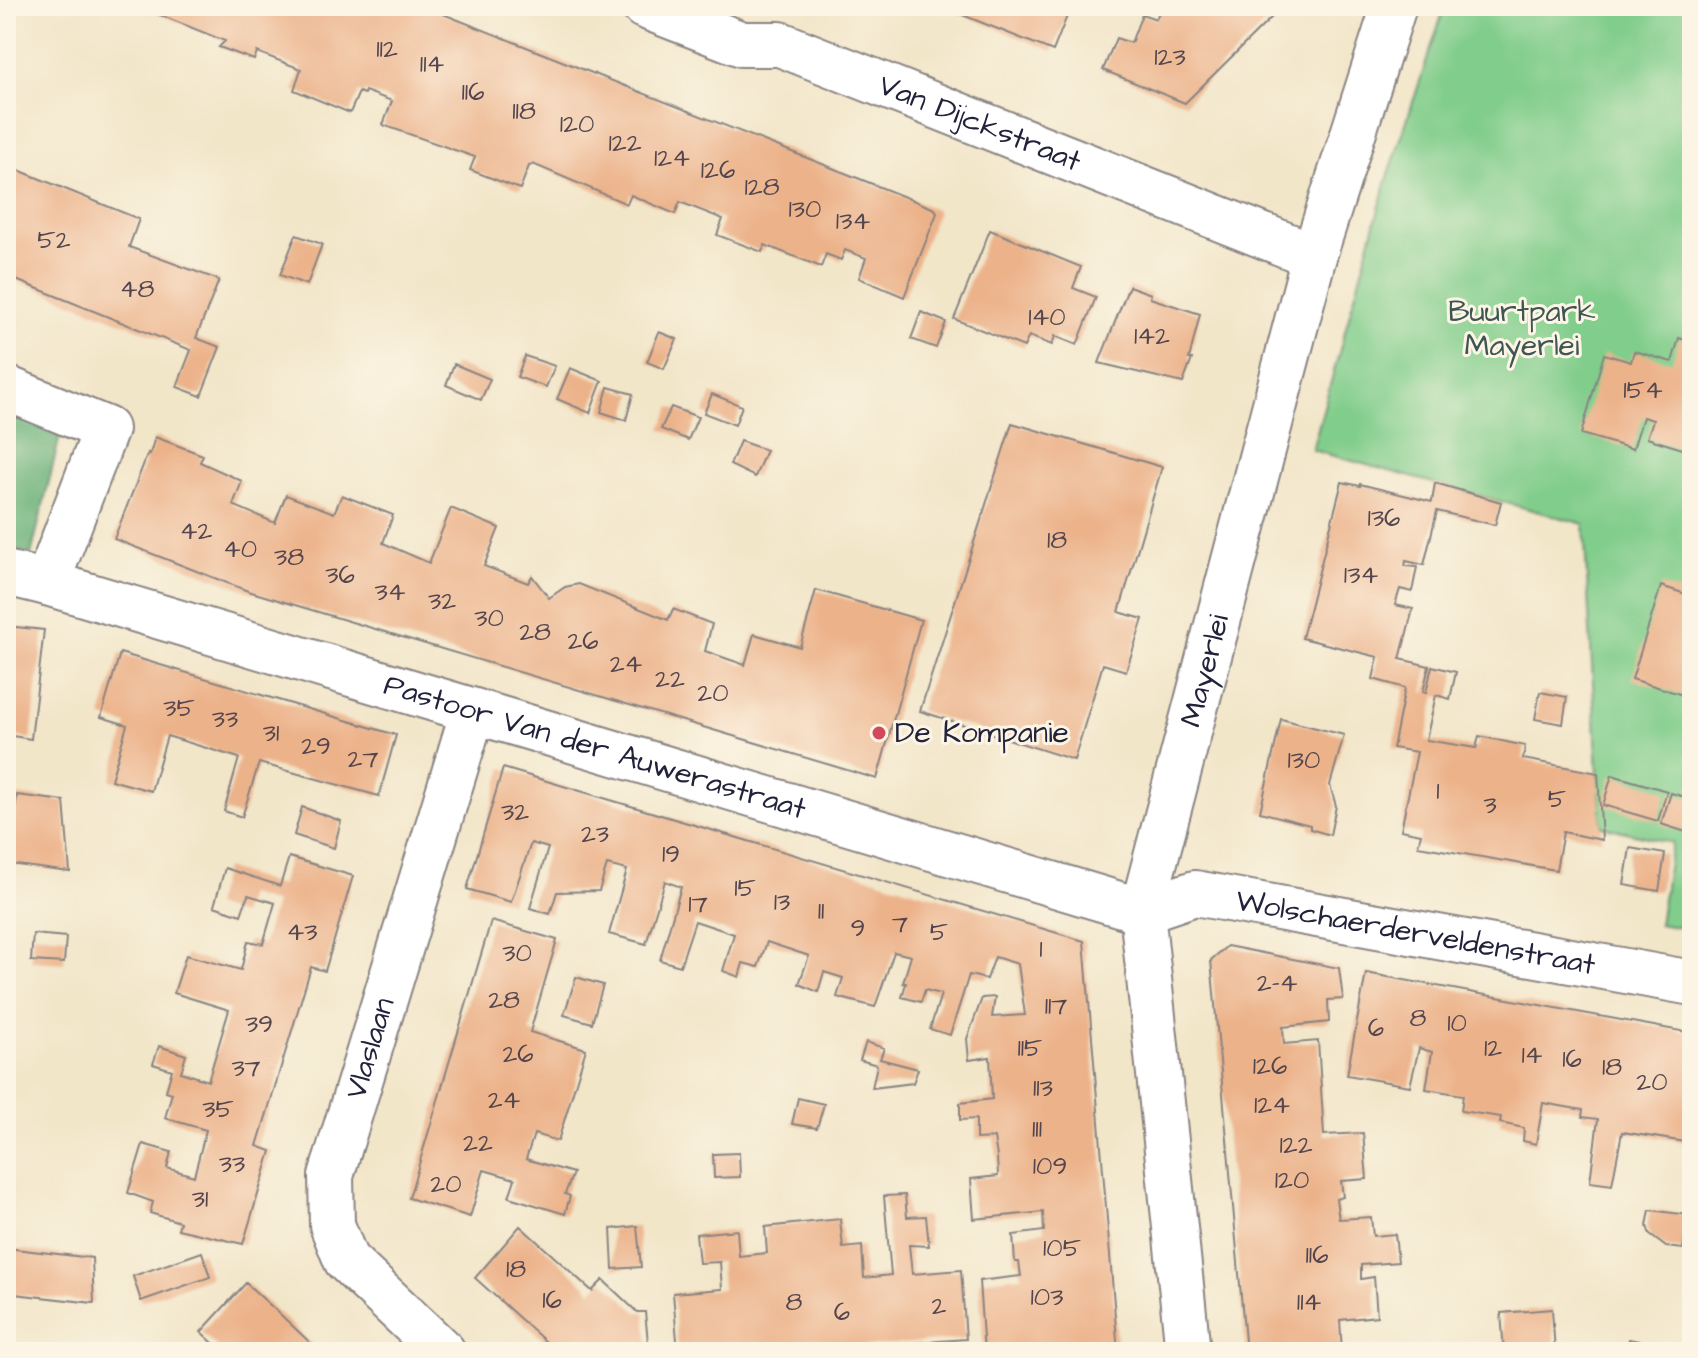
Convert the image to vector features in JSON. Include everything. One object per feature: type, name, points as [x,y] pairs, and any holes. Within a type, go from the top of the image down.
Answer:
[{"type":"street","name":"Van Dijckstraat","points":[[644,6],[742,44],[780,44],[1314,256]]},
{"type":"street","name":"Mayerlei","points":[[1188,1352],[1142,911],[1314,256],[1394,6]]},
{"type":"street","name":"Pastoor Van der Auwerastraat","points":[[6,388],[106,429],[26,578],[1142,911]]},
{"type":"street","name":"Vlaslaan","points":[[443,1352],[346,1260],[332,1225],[331,1176],[473,711]]},
{"type":"street","name":"Wolschaerderveldenstraat","points":[[1142,911],[1195,893],[1692,983]]},
{"type":"green space","name":"Buurtpark Mayerlei","points":[[1445,6],[1692,6],[1692,930],[1659,924],[1672,843],[1601,826],[1584,524],[1312,450],[1387,180]]},
{"type":"green space","points":[[6,404],[62,428],[31,555],[6,547]]},
{"type":"building","points":[[138,6],[423,6],[935,209],[937,213],[904,297],[859,278],[866,258],[845,250],[841,260],[826,254],[821,267],[765,245],[762,252],[717,235],[723,219],[680,202],[675,214],[631,195],[627,204],[533,164],[529,166],[520,189],[470,170],[475,157],[383,125],[392,101],[365,91],[364,94],[359,92],[350,113],[294,90],[301,69],[257,52],[254,60],[219,47],[225,41]]},
{"type":"building","points":[[940,6],[1071,6],[1053,51]]},
{"type":"building","points":[[1162,6],[1283,6],[1185,103],[1103,70],[1116,38],[1131,43],[1142,14],[1156,19]]},
{"type":"building","points":[[6,165],[139,219],[129,247],[219,280],[196,338],[220,347],[201,396],[177,387],[191,350],[6,276]]},
{"type":"building","points":[[990,230],[1081,267],[1073,288],[1096,297],[1077,345],[1055,336],[1052,345],[1029,336],[1024,347],[954,319]]},
{"type":"building","points":[[296,235],[322,244],[307,285],[280,275]]},
{"type":"building","points":[[1129,286],[1151,294],[1150,298],[1200,314],[1189,359],[1192,359],[1183,383],[1099,363]]},
{"type":"building","points":[[921,312],[946,322],[936,348],[911,339]]},
{"type":"building","points":[[659,332],[677,339],[664,369],[647,362]]},
{"type":"building","points":[[1679,338],[1692,342],[1692,452],[1647,438],[1653,420],[1643,417],[1633,449],[1581,434],[1604,354],[1631,362],[1634,351],[1672,362]]},
{"type":"building","points":[[525,356],[555,366],[546,387],[517,377]]},
{"type":"building","points":[[454,364],[490,379],[481,400],[446,385]]},
{"type":"building","points":[[570,368],[602,381],[590,413],[557,399]]},
{"type":"building","points":[[608,387],[633,394],[626,420],[601,412]]},
{"type":"building","points":[[712,394],[742,406],[735,425],[704,413]]},
{"type":"building","points":[[671,407],[698,417],[688,440],[661,429]]},
{"type":"building","points":[[1012,423],[1162,467],[1119,612],[1143,619],[1126,671],[1103,664],[1074,760],[920,711]]},
{"type":"building","points":[[155,437],[203,455],[200,462],[242,481],[233,505],[275,523],[286,495],[334,513],[342,495],[393,515],[383,543],[429,563],[451,508],[499,528],[484,566],[528,583],[532,576],[549,598],[565,587],[579,584],[668,620],[673,609],[712,624],[705,651],[745,665],[754,634],[800,647],[816,590],[921,620],[877,779],[248,591],[114,539]]},
{"type":"building","points":[[740,441],[766,450],[755,477],[730,465]]},
{"type":"building","points":[[1342,482],[1432,502],[1435,483],[1501,502],[1495,525],[1437,511],[1424,565],[1406,561],[1405,566],[1417,567],[1412,592],[1400,589],[1395,605],[1413,609],[1400,659],[1429,666],[1423,692],[1426,693],[1432,666],[1456,672],[1450,699],[1436,695],[1426,740],[1476,748],[1479,736],[1525,746],[1523,759],[1598,773],[1602,840],[1563,832],[1556,870],[1418,846],[1421,834],[1401,830],[1417,752],[1393,748],[1405,688],[1373,679],[1378,657],[1302,638]]},
{"type":"building","points":[[1661,586],[1692,596],[1692,698],[1632,679]]},
{"type":"building","points":[[6,626],[44,630],[31,739],[6,735]]},
{"type":"building","points":[[120,653],[396,735],[379,796],[259,763],[242,817],[224,811],[239,758],[167,736],[151,791],[111,780],[127,725],[101,717]]},
{"type":"building","points":[[1540,692],[1567,697],[1563,724],[1535,719]]},
{"type":"building","points":[[1281,719],[1344,735],[1330,785],[1336,806],[1330,835],[1310,829],[1310,825],[1260,812]]},
{"type":"building","points":[[503,768],[1084,941],[1118,1352],[984,1352],[979,1281],[1021,1276],[1019,1262],[1015,1262],[1013,1235],[1044,1231],[1043,1212],[974,1219],[971,1179],[998,1176],[997,1156],[994,1138],[976,1139],[976,1119],[960,1120],[960,1103],[992,1099],[990,1057],[969,1060],[967,1039],[982,998],[995,997],[992,1017],[1025,1015],[1018,964],[995,957],[987,979],[969,975],[950,1035],[930,1029],[941,994],[925,990],[921,1002],[902,997],[911,956],[894,952],[875,1007],[837,997],[843,978],[824,972],[818,992],[799,984],[809,956],[767,942],[758,967],[743,963],[739,977],[723,971],[734,934],[695,921],[680,966],[660,960],[681,887],[665,881],[646,944],[609,934],[627,870],[607,865],[599,891],[557,892],[550,914],[530,908],[548,848],[531,843],[511,902],[467,889]]},
{"type":"building","points":[[1612,775],[1667,791],[1658,821],[1603,805]]},
{"type":"building","points":[[1671,793],[1692,799],[1692,834],[1661,824]]},
{"type":"building","points":[[17,795],[64,801],[70,872],[9,864]]},
{"type":"building","points":[[302,807],[341,821],[334,848],[294,835]]},
{"type":"building","points":[[1630,848],[1665,854],[1659,891],[1624,885]]},
{"type":"building","points":[[289,857],[353,876],[325,971],[311,967],[257,1146],[271,1151],[243,1244],[178,1229],[180,1222],[150,1213],[153,1202],[128,1193],[143,1144],[171,1152],[167,1168],[194,1176],[206,1130],[165,1118],[172,1093],[166,1091],[172,1070],[153,1064],[159,1046],[186,1055],[181,1072],[208,1081],[229,1010],[174,993],[186,955],[241,970],[248,941],[263,944],[275,903],[248,895],[241,915],[214,906],[225,868],[280,886]]},
{"type":"building","points":[[491,921],[557,940],[530,1032],[586,1049],[558,1141],[534,1134],[526,1159],[573,1173],[565,1194],[570,1196],[565,1214],[509,1197],[515,1179],[484,1170],[470,1217],[409,1198]]},
{"type":"building","points":[[33,934],[66,937],[64,963],[31,961]]},
{"type":"building","points":[[1227,946],[1339,968],[1343,999],[1328,1000],[1329,1022],[1283,1027],[1284,1044],[1318,1041],[1324,1135],[1363,1133],[1367,1179],[1341,1181],[1343,1197],[1336,1199],[1339,1219],[1371,1217],[1373,1236],[1395,1234],[1398,1262],[1361,1265],[1361,1279],[1374,1277],[1377,1316],[1340,1320],[1342,1352],[1246,1352],[1211,960]]},
{"type":"building","points":[[1366,973],[1692,1033],[1692,1143],[1622,1132],[1612,1185],[1590,1182],[1598,1119],[1582,1117],[1583,1110],[1543,1103],[1536,1144],[1523,1141],[1524,1128],[1500,1123],[1501,1117],[1461,1111],[1463,1095],[1426,1089],[1432,1052],[1419,1048],[1410,1086],[1347,1075]]},
{"type":"building","points":[[576,977],[603,985],[592,1023],[564,1015]]},
{"type":"building","points":[[866,1042],[884,1048],[880,1059],[918,1069],[913,1083],[872,1088],[877,1065],[860,1060]]},
{"type":"building","points":[[798,1098],[824,1104],[817,1128],[792,1124]]},
{"type":"building","points":[[739,1153],[740,1177],[714,1178],[713,1154]]},
{"type":"building","points":[[905,1195],[907,1217],[926,1216],[929,1246],[909,1245],[912,1274],[961,1270],[966,1339],[792,1352],[678,1352],[673,1293],[722,1289],[720,1262],[699,1263],[696,1234],[737,1230],[739,1256],[767,1253],[765,1227],[840,1219],[843,1248],[862,1246],[864,1278],[891,1275],[884,1196]]},
{"type":"building","points":[[1650,1210],[1689,1215],[1683,1249],[1666,1247],[1650,1235],[1647,1226]]},
{"type":"building","points":[[520,1226],[592,1291],[603,1280],[637,1312],[645,1312],[649,1352],[557,1352],[475,1278]]},
{"type":"building","points":[[637,1226],[641,1267],[613,1269],[611,1229]]},
{"type":"building","points":[[6,1248],[92,1258],[94,1303],[6,1293]]},
{"type":"building","points":[[202,1252],[210,1277],[141,1301],[133,1276]]},
{"type":"building","points":[[246,1283],[320,1352],[223,1352],[201,1332]]},
{"type":"building","points":[[1552,1309],[1555,1352],[1504,1352],[1501,1313]]},
{"type":"building","points":[[1629,1339],[1665,1346],[1664,1352],[1626,1352]]},
{"type":"building","points":[[6,1346],[38,1350],[38,1352],[6,1352]]},
{"type":"place","name":"De Kompanie","points":[[879,733]]}]
